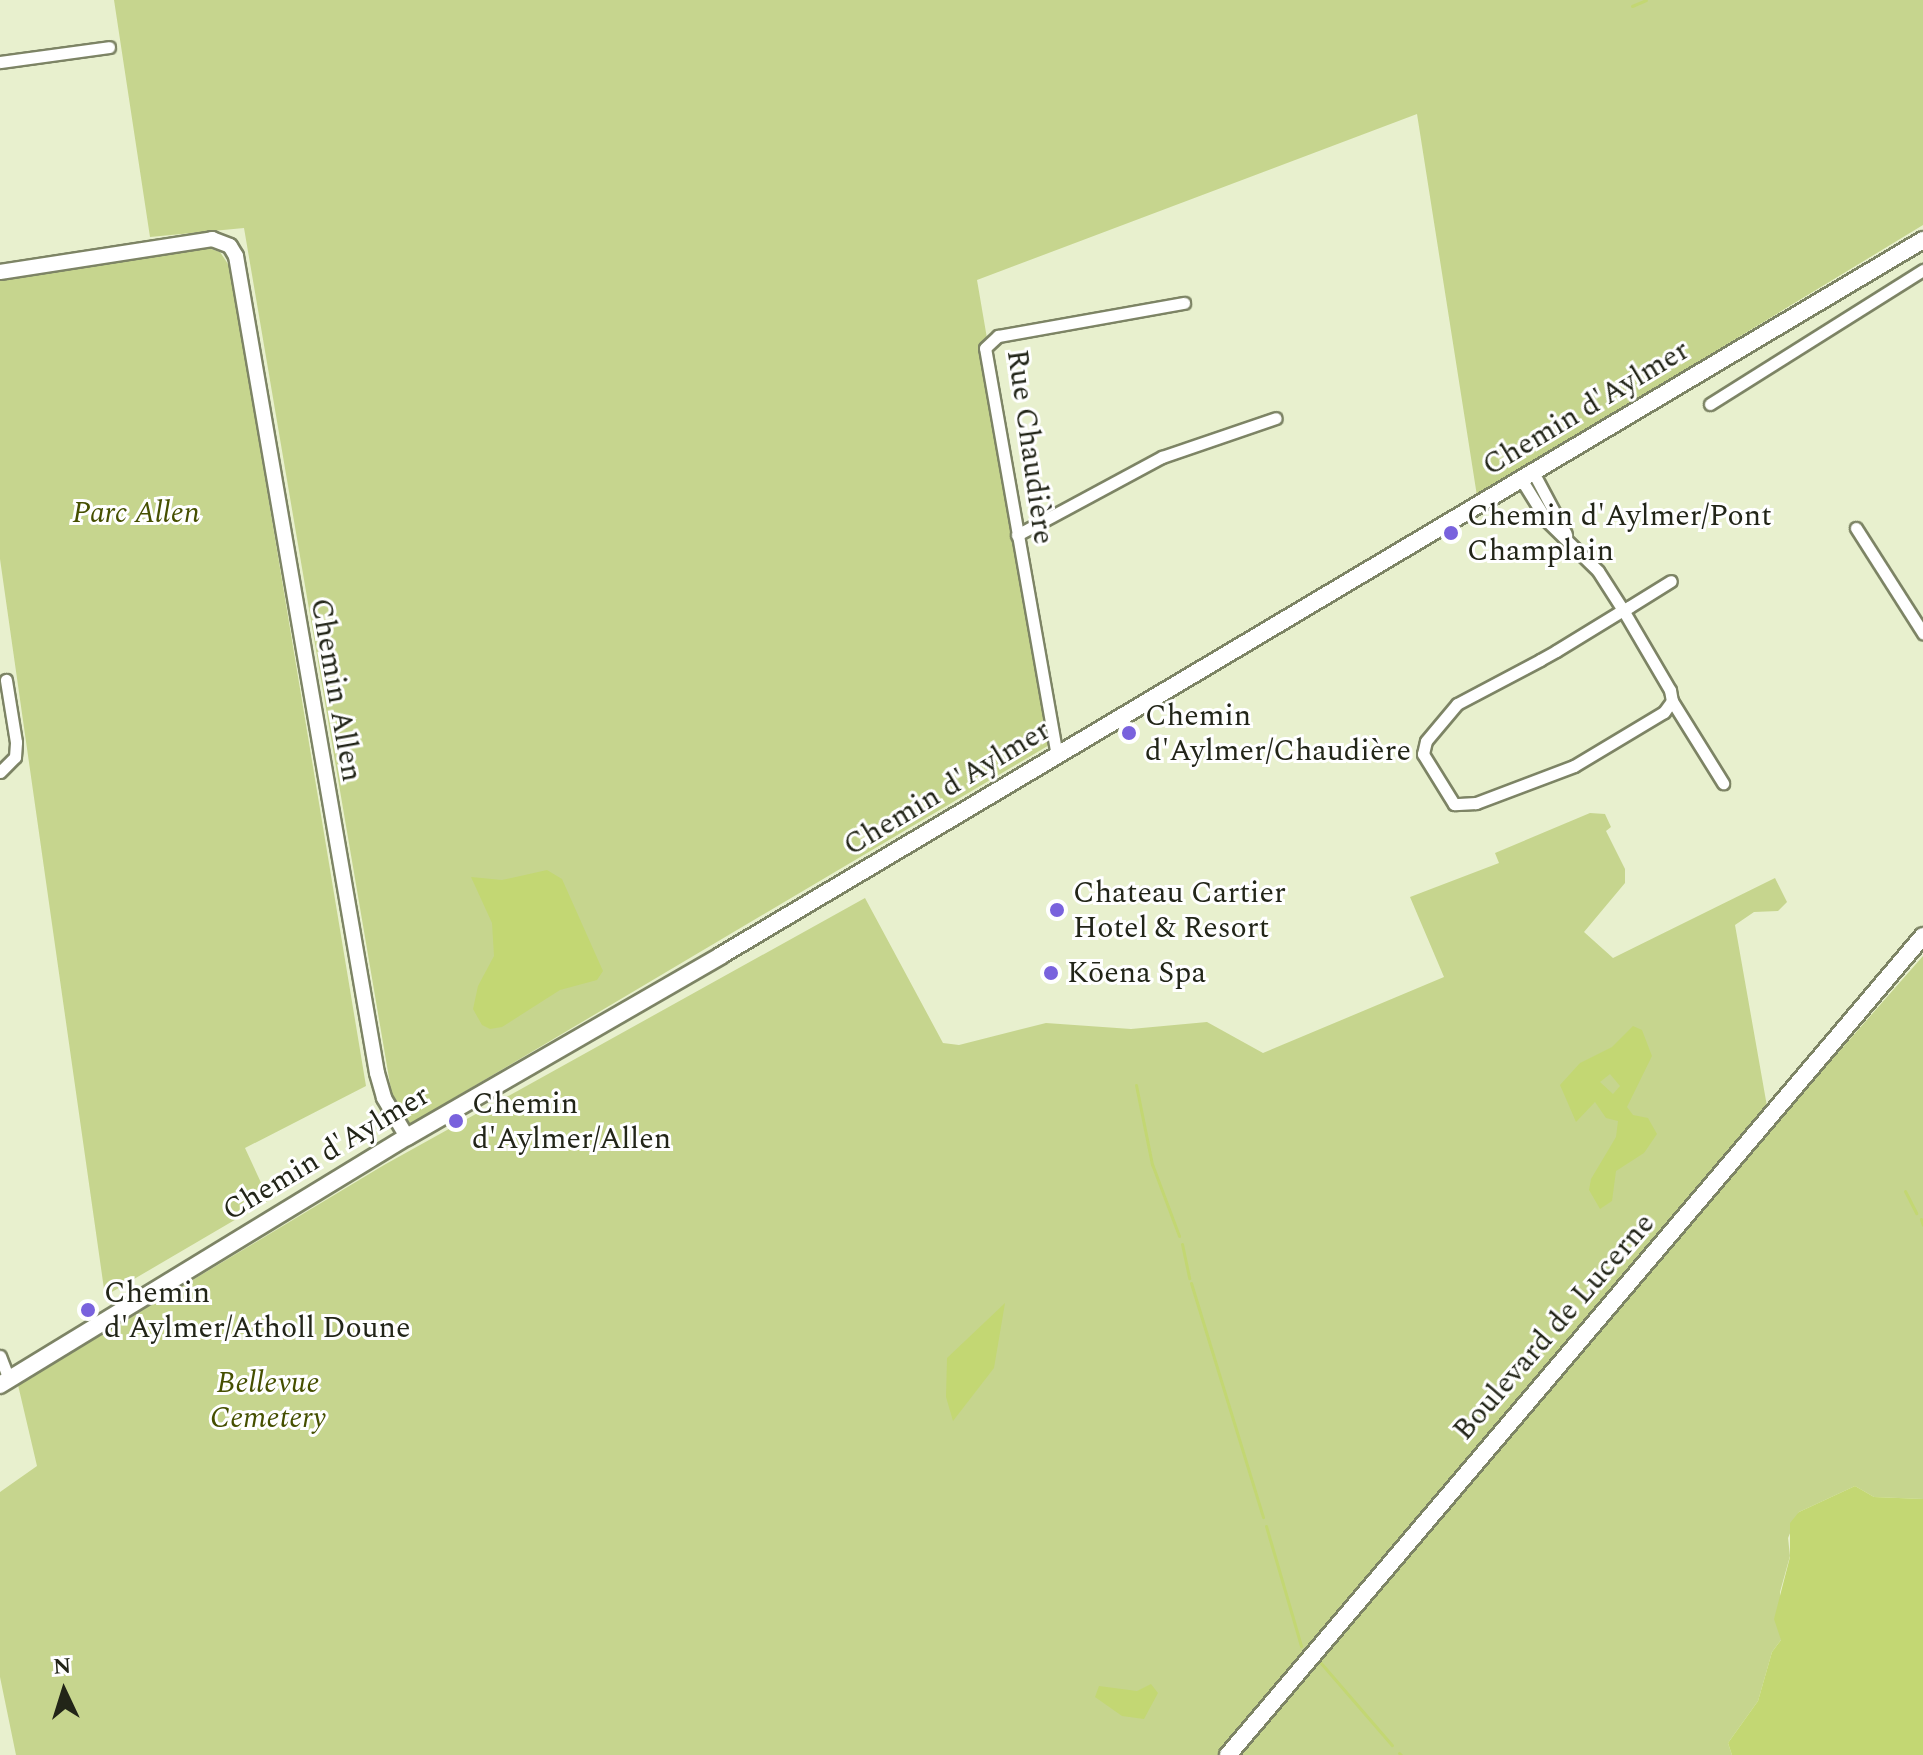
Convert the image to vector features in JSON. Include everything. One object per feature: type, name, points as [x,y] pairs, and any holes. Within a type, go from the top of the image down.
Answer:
[{"type":"main road","name":"Chemin d'Aylmer","points":[[4,1382],[407,1137],[1057,756],[1923,240]]},
{"type":"main road","name":"Boulevard de Lucerne","points":[[1228,1755],[1923,936]]},
{"type":"street","points":[[0,62],[109,47]]},
{"type":"street","name":"Chemin Allen","points":[[0,272],[212,239],[230,246],[244,290],[377,1073],[384,1098],[407,1137]]},
{"type":"street","points":[[1710,404],[1923,270]]},
{"type":"street","name":"Rue Chaudière","points":[[1057,756],[985,348],[990,339],[1184,303]]},
{"type":"street","points":[[1017,535],[1162,457],[1276,418]]},
{"type":"street","points":[[1527,476],[1547,521],[1567,534],[1623,610],[1672,701],[1723,783]]},
{"type":"street","points":[[1856,528],[1923,633]]},
{"type":"street","points":[[1671,581],[1468,695],[1424,747],[1425,760],[1448,799],[1466,805],[1574,766],[1664,712],[1672,701]]},
{"type":"street","points":[[0,772],[15,757],[16,742],[6,680]]},
{"type":"street","points":[[0,1356],[4,1382]]},
{"type":"green space","points":[[114,0],[1923,0],[1923,225],[1477,496],[1417,114],[977,280],[1056,741],[410,1124],[395,1113],[244,228],[150,237]]},
{"type":"green space","name":"Parc Allen","points":[[202,246],[220,252],[230,267],[366,1086],[245,1148],[269,1200],[105,1296],[0,559],[0,280]]},
{"type":"green space","name":"Bellevue Cemetery","points":[[1590,813],[1605,814],[1611,827],[1606,831],[1625,869],[1625,883],[1584,932],[1613,958],[1775,878],[1787,902],[1778,911],[1754,912],[1735,925],[1771,1129],[1923,956],[1923,1499],[1874,1497],[1855,1486],[1799,1512],[1788,1538],[1790,1556],[1780,1592],[1781,1640],[1772,1652],[1758,1701],[1728,1743],[1732,1755],[16,1755],[0,1677],[0,1492],[37,1466],[18,1385],[384,1165],[865,898],[943,1043],[959,1045],[1046,1023],[1131,1029],[1207,1022],[1263,1053],[1444,977],[1410,897],[1499,863],[1495,853]]},
{"type":"shaded area","points":[[547,870],[562,879],[603,971],[597,980],[560,990],[502,1027],[490,1029],[482,1025],[473,1009],[478,986],[494,956],[492,923],[471,877],[502,880]]},
{"type":"shaded area","points":[[1633,1026],[1642,1030],[1652,1056],[1627,1107],[1633,1115],[1648,1118],[1657,1134],[1644,1153],[1616,1171],[1612,1201],[1600,1209],[1589,1190],[1591,1179],[1616,1137],[1618,1121],[1606,1118],[1595,1102],[1576,1122],[1560,1085],[1580,1063],[1612,1047]],"holes":[[[1610,1074],[1620,1086],[1613,1094],[1600,1082]]]},
{"type":"shaded area","points":[[1005,1303],[994,1368],[953,1421],[946,1397],[947,1358]]},
{"type":"shaded area","points":[[1855,1486],[1874,1497],[1923,1499],[1923,1755],[1732,1755],[1728,1743],[1758,1701],[1772,1652],[1781,1640],[1774,1619],[1790,1557],[1790,1523],[1799,1512]]},
{"type":"shaded area","points":[[1151,1684],[1158,1693],[1144,1719],[1122,1716],[1095,1697],[1099,1686],[1137,1691]]},
{"type":"waterway","points":[[1632,6],[1646,0]]},
{"type":"waterway","points":[[1136,1085],[1152,1164],[1179,1236]]},
{"type":"waterway","points":[[1905,1191],[1916,1213]]},
{"type":"waterway","points":[[1921,1219],[1923,1225]]},
{"type":"waterway","points":[[1182,1244],[1189,1278]]},
{"type":"waterway","points":[[1191,1283],[1263,1517]]},
{"type":"waterway","points":[[1266,1526],[1301,1646]]},
{"type":"waterway","points":[[1320,1662],[1392,1745]]},
{"type":"place","name":"Chemin d'Aylmer/Pont Champlain","points":[[1451,533]]},
{"type":"place","name":"Chemin d'Aylmer/Chaudière","points":[[1129,733]]},
{"type":"place","name":"Chateau Cartier Hotel & Resort","points":[[1057,910]]},
{"type":"place","name":"Kōena Spa","points":[[1051,973]]},
{"type":"place","name":"Chemin d'Aylmer/Allen","points":[[456,1121]]},
{"type":"place","name":"Chemin d'Aylmer/Atholl Doune","points":[[88,1310]]}]
